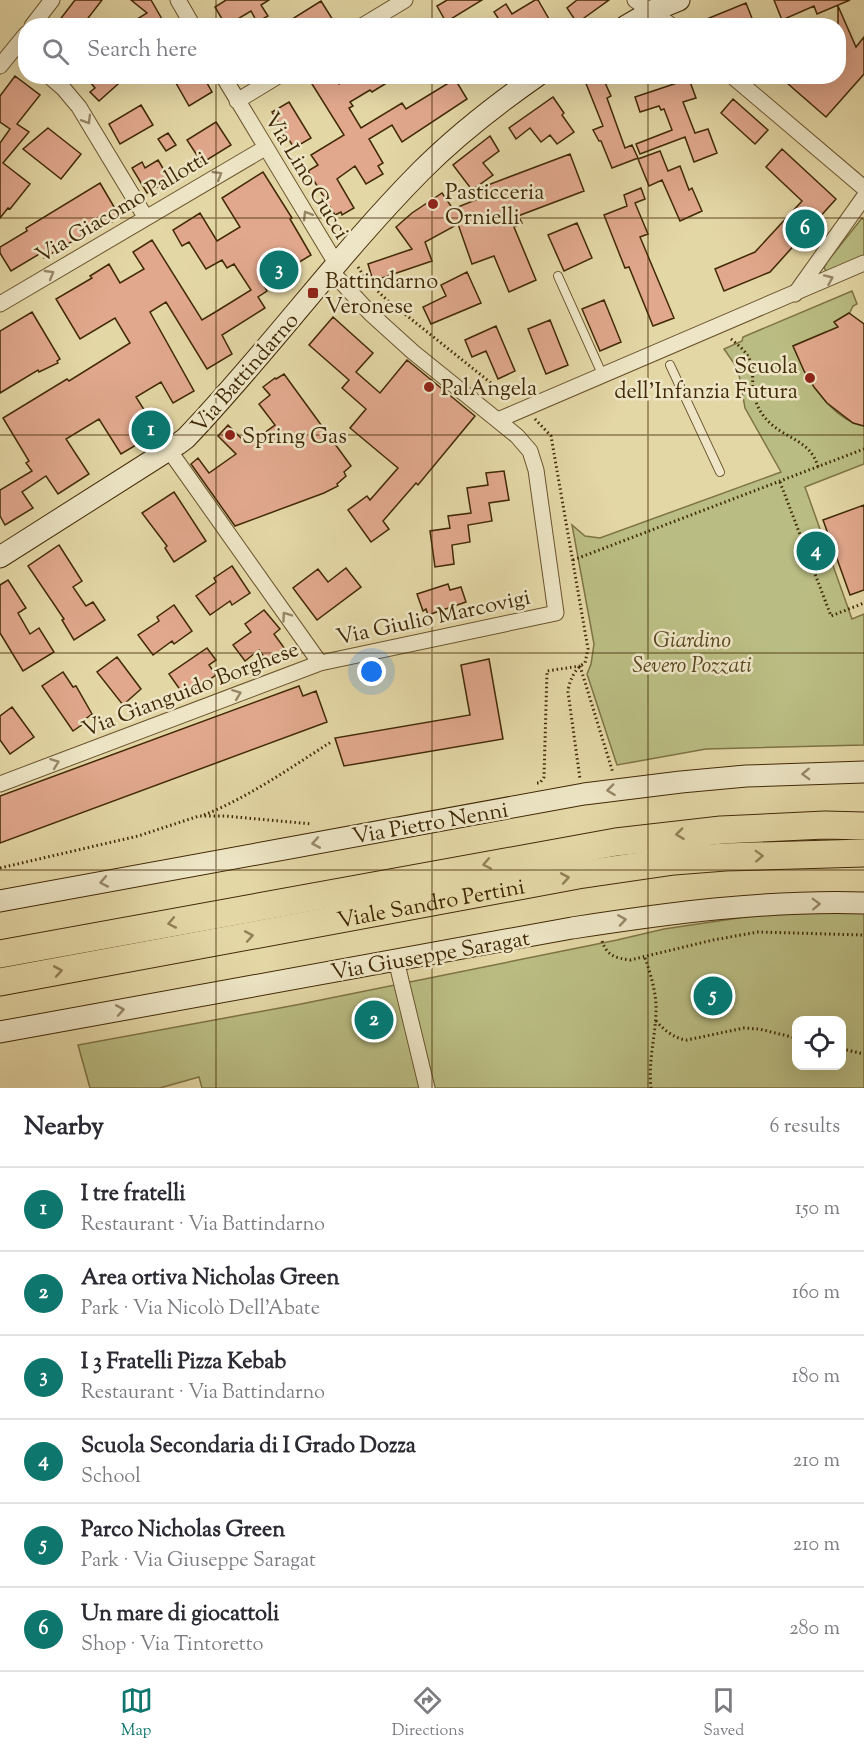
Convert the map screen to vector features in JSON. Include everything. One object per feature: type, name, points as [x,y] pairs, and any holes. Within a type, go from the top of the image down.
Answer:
[{"type":"highway","name":"Viale Sandro Pertini","points":[[0,954],[616,842],[721,830],[825,825],[864,826]]},
{"type":"highway","name":"Viale Sandro Pertini","points":[[0,982],[578,875],[675,861],[725,857],[864,853]]},
{"type":"street","points":[[38,18],[52,0]]},
{"type":"street","points":[[178,0],[188,18]]},
{"type":"street","points":[[376,18],[405,0]]},
{"type":"street","points":[[633,18],[644,6],[680,0]]},
{"type":"street","points":[[644,6],[661,18]]},
{"type":"street","points":[[0,66],[18,54]]},
{"type":"street","points":[[58,84],[79,107],[146,218]]},
{"type":"street","name":"Via Lino Gucci","points":[[227,84],[370,314],[524,443],[536,470],[556,613]]},
{"type":"street","points":[[237,101],[265,84]]},
{"type":"street","name":"Via Battindarno","points":[[0,557],[186,438],[341,267],[385,209],[423,169],[526,84]]},
{"type":"street","points":[[741,84],[864,188]]},
{"type":"street","name":"Via Giacomo Pallotti","points":[[0,304],[265,147]]},
{"type":"street","points":[[795,294],[864,197]]},
{"type":"street","points":[[498,420],[864,263]]},
{"type":"street","name":"Via Gianguido Borghese","points":[[0,784],[320,663],[169,450]]},
{"type":"street","name":"Via Giulio Marcovigi","points":[[320,663],[556,613]]},
{"type":"street","name":"Via Pietro Nenni","points":[[0,901],[584,794],[746,776],[864,772]]},
{"type":"street","name":"Via Giuseppe Saragat","points":[[0,1032],[572,928],[660,915],[751,906],[864,903]]},
{"type":"street","points":[[396,960],[427,1088]]},
{"type":"lane","points":[[558,276],[603,376]]},
{"type":"lane","points":[[670,365],[720,472]]},
{"type":"path","points":[[341,267],[367,281],[386,299],[510,398]]},
{"type":"path","points":[[731,339],[750,360],[757,405],[762,413],[776,428],[812,452],[818,467]]},
{"type":"path","points":[[529,785],[540,783],[544,777],[548,671],[580,666],[585,663],[588,649],[551,436],[544,427]]},
{"type":"path","points":[[573,560],[864,449]]},
{"type":"path","points":[[780,481],[831,616],[864,603]]},
{"type":"path","points":[[580,666],[614,777]]},
{"type":"path","points":[[580,666],[568,684],[580,780]]},
{"type":"path","points":[[0,868],[138,836],[224,807],[331,742]]},
{"type":"path","points":[[199,816],[320,824]]},
{"type":"path","points":[[602,940],[604,948],[610,955],[630,960],[713,940],[758,932],[864,935]]},
{"type":"path","points":[[645,958],[657,1010],[649,1071],[651,1088]]},
{"type":"path","points":[[656,1021],[674,1036],[684,1040],[744,1028],[792,1037]]},
{"type":"path","points":[[846,1050],[864,1053]]},
{"type":"green space","points":[[862,218],[864,220],[864,258],[827,272],[824,268],[827,262]]},
{"type":"green space","name":"Giardino Severo Pozzati","points":[[852,291],[857,304],[853,306],[841,331],[832,339],[826,332],[793,346],[820,395],[840,415],[864,426],[864,464],[805,487],[852,619],[864,614],[864,745],[706,749],[617,765],[587,674],[594,644],[572,525],[585,536],[600,538],[781,472],[745,408],[738,369],[724,349],[742,341],[743,337]]},
{"type":"green space","points":[[772,913],[864,913],[864,1088],[202,1088],[199,1077],[160,1088],[90,1088],[78,1045],[296,1005],[664,929]]},
{"type":"building","points":[[75,0],[102,0],[88,18],[61,18]]},
{"type":"building","points":[[131,0],[151,0],[161,18],[139,18],[147,13]]},
{"type":"building","points":[[226,0],[269,0],[261,5],[268,16],[264,18],[255,18],[251,11],[239,18],[221,18],[215,7]]},
{"type":"building","points":[[447,0],[482,0],[453,18],[444,18],[437,6]]},
{"type":"building","points":[[538,0],[548,18],[498,18],[494,12],[506,4],[512,14]]},
{"type":"building","points":[[577,0],[609,0],[584,18],[574,18],[567,8]]},
{"type":"building","points":[[774,0],[850,0],[817,14],[814,6],[787,18],[781,18]]},
{"type":"building","points":[[321,1],[332,18],[294,18]]},
{"type":"building","points":[[746,3],[752,18],[709,18]]},
{"type":"building","points":[[838,6],[843,18],[838,18]]},
{"type":"building","points":[[846,24],[856,47],[864,37],[864,74],[826,117],[788,84],[846,84]]},
{"type":"building","points":[[15,76],[18,78],[18,84],[26,84],[40,95],[17,124],[29,132],[3,163],[30,184],[0,218],[0,143],[10,129],[0,122],[0,96]]},
{"type":"building","points":[[92,84],[118,84],[99,101],[90,92],[95,88]]},
{"type":"building","points":[[177,84],[208,84],[212,92],[189,106]]},
{"type":"building","points":[[312,84],[385,84],[350,102],[353,106],[349,108],[361,128],[402,103],[406,109],[447,84],[458,84],[467,99],[402,142],[392,125],[369,139],[383,163],[378,166],[383,174],[366,184],[355,166],[337,179],[354,208],[342,215],[341,212],[335,215],[308,171],[318,165],[311,155],[344,135]]},
{"type":"building","points":[[586,84],[606,84],[611,96],[607,98],[625,148],[632,145],[638,158],[612,168],[601,141],[593,130],[603,126]]},
{"type":"building","points":[[674,84],[691,84],[696,98],[683,102],[695,133],[708,129],[717,153],[694,162],[685,137],[640,154],[636,144],[672,130],[664,109],[661,110],[659,106],[640,112],[635,97]]},
{"type":"building","points":[[553,97],[574,132],[557,144],[550,135],[541,142],[530,128],[516,139],[509,128]]},
{"type":"building","points":[[733,99],[768,130],[755,144],[721,113]]},
{"type":"building","points":[[289,102],[311,138],[294,148],[272,112]]},
{"type":"building","points":[[141,105],[153,125],[120,144],[109,124]]},
{"type":"building","points":[[216,122],[231,145],[202,163],[187,140]]},
{"type":"building","points":[[48,128],[81,154],[61,179],[23,149]]},
{"type":"building","points":[[168,133],[176,145],[166,151],[158,139]]},
{"type":"building","points":[[490,136],[499,151],[483,163],[493,175],[472,190],[453,165]]},
{"type":"building","points":[[782,149],[836,199],[770,272],[724,291],[715,269],[755,252],[802,201],[766,167]]},
{"type":"building","points":[[660,151],[668,171],[680,166],[689,190],[692,188],[702,211],[680,221],[662,180],[649,186],[638,159]]},
{"type":"building","points":[[570,154],[584,191],[518,216],[522,223],[514,227],[536,280],[509,292],[494,256],[472,264],[458,224],[425,242],[432,261],[373,281],[368,264],[412,249],[396,227],[442,193],[453,209],[478,199],[472,191]]},
{"type":"building","points":[[158,160],[170,180],[147,193],[132,168],[142,162],[145,168]]},
{"type":"building","points":[[263,172],[292,218],[290,219],[311,255],[263,284],[267,291],[258,297],[265,308],[222,335],[232,354],[207,369],[166,302],[150,312],[194,391],[173,403],[161,382],[136,397],[158,432],[121,454],[99,419],[66,439],[89,474],[58,494],[46,476],[22,492],[33,508],[5,525],[0,516],[0,490],[32,471],[26,463],[29,461],[3,418],[130,343],[115,318],[80,339],[56,299],[92,278],[90,276],[109,264],[120,283],[144,269],[133,252],[152,240],[202,320],[217,311],[251,290],[234,264],[227,268],[222,260],[206,269],[189,242],[182,246],[173,230],[200,213],[217,241],[240,227],[222,198]]},
{"type":"building","points":[[100,183],[120,217],[90,235],[88,232],[44,258],[41,253],[11,271],[0,253],[0,247],[27,231],[26,228]]},
{"type":"building","points":[[641,188],[645,199],[635,203],[648,234],[640,237],[674,318],[653,326],[629,267],[625,268],[604,215],[627,206],[624,195]]},
{"type":"building","points":[[577,223],[592,258],[564,271],[548,235]]},
{"type":"building","points":[[467,272],[481,303],[431,324],[423,307],[446,296],[441,285]]},
{"type":"building","points":[[604,300],[621,342],[600,351],[582,309]]},
{"type":"building","points":[[32,312],[60,359],[58,363],[39,372],[38,370],[0,393],[0,331]]},
{"type":"building","points":[[849,313],[864,324],[864,426],[853,423],[827,403],[804,371],[793,346],[838,327],[834,322]]},
{"type":"building","points":[[333,317],[373,353],[356,372],[380,393],[407,360],[475,416],[418,485],[416,483],[383,521],[389,529],[371,542],[348,510],[367,496],[370,500],[398,468],[350,428],[366,409],[342,388],[349,380],[309,345]]},
{"type":"building","points":[[550,320],[568,365],[546,374],[528,329]]},
{"type":"building","points":[[496,326],[515,371],[498,379],[486,351],[472,357],[465,340]]},
{"type":"building","points":[[284,374],[351,466],[344,472],[346,476],[337,484],[338,486],[235,526],[191,464],[198,458],[209,473],[236,454],[218,436],[228,425],[248,445],[275,425],[259,404],[270,395],[263,387]]},
{"type":"building","points":[[504,471],[509,500],[489,503],[492,521],[468,525],[470,542],[452,545],[454,564],[435,567],[430,531],[450,528],[448,516],[471,513],[467,488],[488,485],[486,473]]},
{"type":"building","points":[[174,492],[206,541],[174,562],[165,548],[167,546],[142,513]]},
{"type":"building","points":[[864,505],[864,590],[850,595],[823,520]]},
{"type":"building","points":[[59,545],[82,581],[73,587],[86,606],[93,602],[105,620],[74,640],[62,620],[64,619],[28,566]]},
{"type":"building","points":[[232,566],[250,593],[232,605],[230,601],[210,615],[196,596],[216,582],[214,578]]},
{"type":"building","points":[[346,568],[361,587],[317,620],[293,588],[318,569],[328,582]]},
{"type":"building","points":[[8,580],[26,608],[18,613],[30,634],[39,628],[54,652],[23,671],[0,633],[0,585]]},
{"type":"building","points":[[448,584],[450,590],[461,587],[466,602],[428,615],[426,609],[423,611],[417,594]]},
{"type":"building","points":[[174,605],[192,631],[174,644],[172,641],[153,655],[138,635],[159,621],[157,617]]},
{"type":"building","points":[[264,610],[280,629],[274,634],[285,649],[268,662],[259,650],[245,661],[233,645],[251,632],[245,624]]},
{"type":"building","points":[[207,648],[216,660],[209,665],[216,675],[194,690],[192,687],[183,694],[169,674]]},
{"type":"building","points":[[117,657],[141,689],[123,705],[97,672]]},
{"type":"building","points":[[489,659],[503,739],[344,766],[335,738],[470,715],[461,665]]},
{"type":"building","points":[[63,672],[73,687],[76,686],[92,714],[84,720],[86,722],[73,731],[42,686]]},
{"type":"building","points":[[299,686],[303,696],[316,691],[327,722],[0,843],[0,796]]},
{"type":"building","points":[[12,707],[34,737],[10,754],[0,740],[0,716]]},
{"type":"place","name":"Pasticceria Ornielli","points":[[433,204]]},
{"type":"place","name":"Un mare di giocattoli","points":[[805,229]]},
{"type":"place","name":"I 3 Fratelli Pizza Kebab","points":[[279,270]]},
{"type":"place","name":"Battindarno Veronese","points":[[313,293]]},
{"type":"place","name":"Scuola dell'Infanzia Futura","points":[[810,378]]},
{"type":"place","name":"PalAngela","points":[[429,387]]},
{"type":"place","name":"I tre fratelli","points":[[151,430]]},
{"type":"place","name":"Spring Gas","points":[[230,435]]},
{"type":"place","name":"Scuola Secondaria di I Grado Dozza","points":[[816,551]]},
{"type":"place","name":"Parco Nicholas Green","points":[[713,996]]},
{"type":"place","name":"Area ortiva Nicholas Green","points":[[374,1020]]}]
